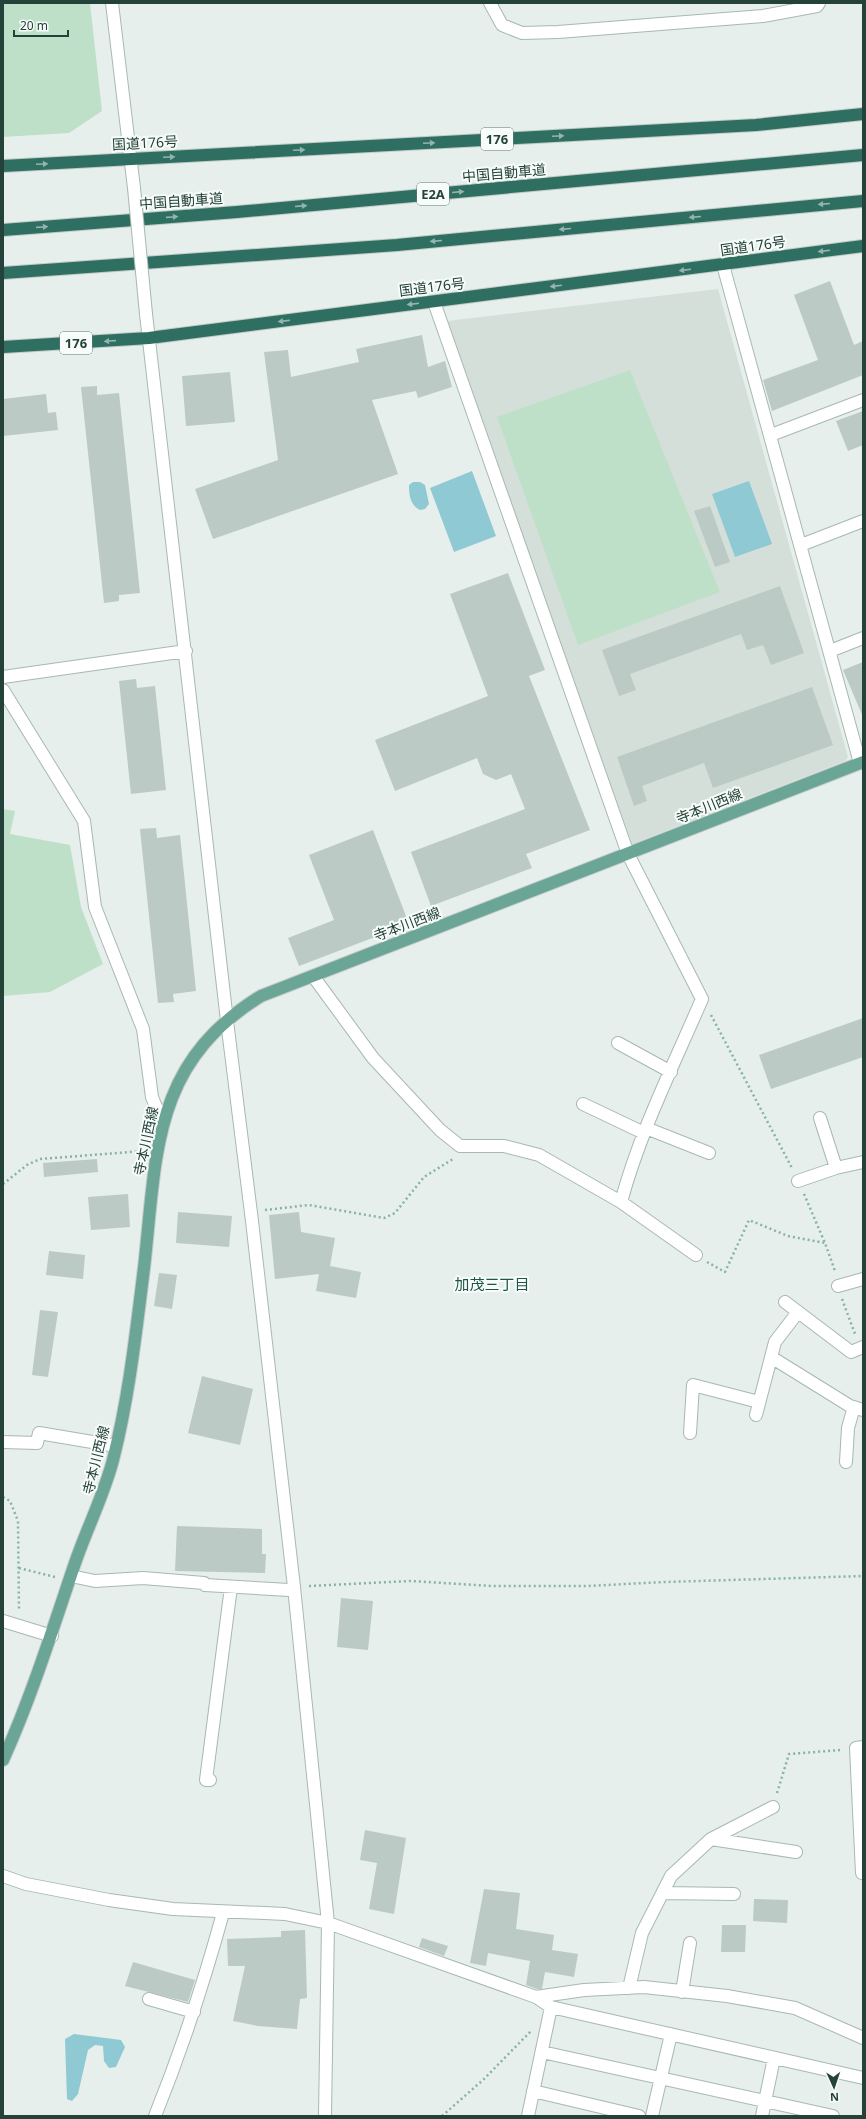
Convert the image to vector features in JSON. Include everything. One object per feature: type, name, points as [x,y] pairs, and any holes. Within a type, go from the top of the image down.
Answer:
[{"type":"highway","name":"国道176号","points":[[3,166],[748,125],[863,114]]},
{"type":"highway","name":"中国自動車道","points":[[3,230],[237,212],[863,154]]},
{"type":"highway","points":[[3,273],[397,245],[863,201]]},
{"type":"highway","name":"国道176号","points":[[3,347],[149,338],[863,246]]},
{"type":"main road","name":"寺本川西線","points":[[3,1760],[25,1710],[52,1636],[70,1578],[100,1504],[116,1446],[129,1381],[157,1152],[164,1116],[171,1097],[193,1056],[206,1040],[227,1021],[261,996],[862,762]]},
{"type":"street","points":[[112,3],[227,1021],[251,1212],[294,1587],[328,1923],[325,2116]]},
{"type":"street","points":[[490,3],[502,24],[522,32],[558,32],[763,16],[817,6],[819,3]]},
{"type":"street","points":[[723,265],[862,762]]},
{"type":"street","points":[[434,302],[628,854],[702,999],[645,1131],[630,1169],[621,1202]]},
{"type":"street","points":[[771,435],[863,400]]},
{"type":"street","points":[[802,545],[863,521]]},
{"type":"street","points":[[830,651],[863,638]]},
{"type":"street","points":[[3,677],[186,651]]},
{"type":"street","points":[[3,690],[84,821],[95,907],[143,1029],[152,1097],[156,1107],[164,1116]]},
{"type":"street","points":[[313,976],[372,1058],[440,1130],[464,1146],[504,1146],[539,1155],[621,1202],[696,1256]]},
{"type":"street","points":[[618,1043],[671,1072]]},
{"type":"street","points":[[583,1104],[645,1131],[709,1153]]},
{"type":"street","points":[[820,1118],[836,1168]]},
{"type":"street","points":[[798,1181],[836,1168],[863,1162]]},
{"type":"street","points":[[838,1286],[863,1279]]},
{"type":"street","points":[[785,1302],[851,1352],[863,1347]]},
{"type":"street","points":[[756,1415],[775,1342],[798,1312]]},
{"type":"street","points":[[771,1357],[858,1409],[848,1428],[846,1462]]},
{"type":"street","points":[[690,1434],[693,1385],[759,1402]]},
{"type":"street","points":[[3,1442],[37,1443],[39,1433],[116,1446]]},
{"type":"street","points":[[70,1578],[95,1581],[143,1578],[231,1587],[289,1590],[294,1587]]},
{"type":"street","points":[[206,1780],[209,1718],[231,1587]]},
{"type":"street","points":[[3,1621],[52,1636]]},
{"type":"street","points":[[859,1748],[862,1873]]},
{"type":"street","points":[[628,1988],[642,1933],[671,1876],[711,1839],[773,1807]]},
{"type":"street","points":[[711,1839],[796,1852]]},
{"type":"street","points":[[3,1876],[26,1884],[109,1900],[173,1909],[223,1913],[285,1914],[328,1923],[536,1997],[551,2009],[671,2034],[863,2078]]},
{"type":"street","points":[[663,1893],[734,1894]]},
{"type":"street","points":[[156,2116],[194,2012],[223,1913]]},
{"type":"street","points":[[682,1992],[690,1943]]},
{"type":"street","points":[[536,1997],[584,1990],[644,1987],[727,1996],[795,2008],[863,2038]]},
{"type":"street","points":[[149,1998],[194,2012]]},
{"type":"street","points":[[528,2116],[551,2009]]},
{"type":"street","points":[[652,2116],[671,2034]]},
{"type":"street","points":[[542,2052],[833,2116]]},
{"type":"street","points":[[762,2116],[774,2058]]},
{"type":"street","points":[[533,2091],[639,2116]]},
{"type":"path","points":[[696,1256],[725,1272],[748,1220],[788,1236],[825,1243],[798,1181],[702,999]]},
{"type":"path","points":[[251,1212],[309,1205],[384,1218],[395,1213],[424,1177],[464,1153],[464,1146]]},
{"type":"path","points":[[3,1184],[27,1165],[40,1159],[118,1152],[157,1152]]},
{"type":"path","points":[[3,1497],[10,1501],[18,1521],[18,1582],[21,1627]]},
{"type":"path","points":[[19,1568],[70,1578]]},
{"type":"path","points":[[294,1587],[411,1582],[492,1586],[587,1586],[863,1576]]},
{"type":"path","points":[[773,1807],[788,1754],[859,1748]]},
{"type":"path","points":[[442,2116],[483,2080],[551,2009]]},
{"type":"shaded area","points":[[718,289],[848,757],[845,761],[632,844],[448,329],[447,321]]},
{"type":"green space","points":[[3,3],[90,3],[102,111],[69,133],[3,137]]},
{"type":"green space","points":[[630,370],[720,592],[578,645],[497,417]]},
{"type":"green space","points":[[3,809],[15,811],[10,834],[70,845],[81,907],[103,964],[50,992],[3,996]]},
{"type":"water","points":[[472,471],[496,536],[454,552],[430,488]]},
{"type":"water","points":[[749,481],[772,544],[735,557],[712,494]]},
{"type":"water","points":[[413,482],[420,482],[425,485],[429,504],[425,509],[420,510],[412,503],[409,485]]},
{"type":"water","points":[[74,2034],[121,2040],[125,2047],[116,2067],[109,2068],[104,2061],[103,2046],[95,2045],[88,2050],[78,2094],[72,2101],[67,2099],[65,2039]]},
{"type":"building","points":[[830,281],[854,345],[863,341],[863,375],[772,411],[763,380],[818,360],[794,295]]},
{"type":"building","points":[[422,335],[428,367],[445,361],[452,387],[418,398],[416,391],[372,400],[398,474],[213,539],[195,489],[278,460],[264,352],[288,350],[291,377],[359,362],[356,349]]},
{"type":"building","points":[[230,372],[235,422],[186,426],[182,376]]},
{"type":"building","points":[[97,386],[97,395],[119,393],[140,593],[119,595],[119,601],[104,603],[81,387]]},
{"type":"building","points":[[46,394],[48,413],[56,412],[58,430],[3,436],[3,399]]},
{"type":"building","points":[[863,411],[863,445],[848,451],[836,421]]},
{"type":"building","points":[[710,506],[730,562],[715,567],[694,511]]},
{"type":"building","points":[[508,573],[545,670],[529,676],[590,830],[526,854],[532,868],[431,906],[411,852],[525,809],[511,774],[496,780],[483,774],[477,758],[395,791],[375,740],[488,696],[450,594]]},
{"type":"building","points":[[780,586],[804,653],[771,665],[763,645],[747,650],[741,634],[630,674],[636,690],[619,696],[602,650]]},
{"type":"building","points":[[863,662],[863,717],[843,670]]},
{"type":"building","points":[[136,679],[137,688],[155,686],[166,790],[131,794],[119,681]]},
{"type":"building","points":[[812,687],[833,745],[713,788],[704,763],[642,786],[647,801],[634,806],[617,757]]},
{"type":"building","points":[[156,828],[157,838],[180,835],[196,991],[173,994],[174,1002],[158,1003],[140,829]]},
{"type":"building","points":[[373,830],[409,924],[299,966],[288,938],[334,920],[309,855]]},
{"type":"building","points":[[863,1018],[863,1057],[771,1089],[759,1055]]},
{"type":"building","points":[[97,1159],[98,1172],[44,1177],[43,1163]]},
{"type":"building","points":[[128,1194],[130,1227],[91,1230],[88,1197]]},
{"type":"building","points":[[178,1212],[232,1216],[229,1247],[176,1243]]},
{"type":"building","points":[[299,1212],[301,1232],[335,1238],[330,1266],[361,1272],[356,1298],[316,1291],[319,1274],[275,1279],[269,1215]]},
{"type":"building","points":[[49,1251],[85,1255],[83,1279],[46,1275]]},
{"type":"building","points":[[159,1273],[177,1275],[172,1309],[154,1306]]},
{"type":"building","points":[[40,1310],[58,1312],[48,1377],[32,1375]]},
{"type":"building","points":[[202,1376],[253,1389],[240,1445],[188,1433]]},
{"type":"building","points":[[177,1526],[262,1529],[262,1554],[266,1554],[265,1573],[175,1571]]},
{"type":"building","points":[[341,1598],[373,1601],[368,1650],[337,1647]]},
{"type":"building","points":[[365,1830],[406,1838],[394,1914],[369,1909],[377,1863],[360,1860]]},
{"type":"building","points":[[484,1889],[520,1893],[516,1929],[554,1935],[552,1950],[578,1954],[574,1977],[545,1972],[542,1989],[537,1989],[526,1985],[530,1961],[488,1953],[486,1966],[470,1963]]},
{"type":"building","points":[[754,1899],[788,1900],[787,1923],[753,1921]]},
{"type":"building","points":[[722,1925],[746,1925],[745,1952],[721,1952]]},
{"type":"building","points":[[305,1930],[307,1998],[300,1999],[297,2029],[258,2026],[233,2021],[245,1966],[228,1966],[227,1939],[281,1937],[281,1931]]},
{"type":"building","points":[[422,1938],[448,1946],[444,1956],[419,1947]]},
{"type":"building","points":[[133,1962],[195,1980],[188,2002],[125,1986]]},
{"type":"district","name":"加茂三丁目","points":[[492,1285]]}]
